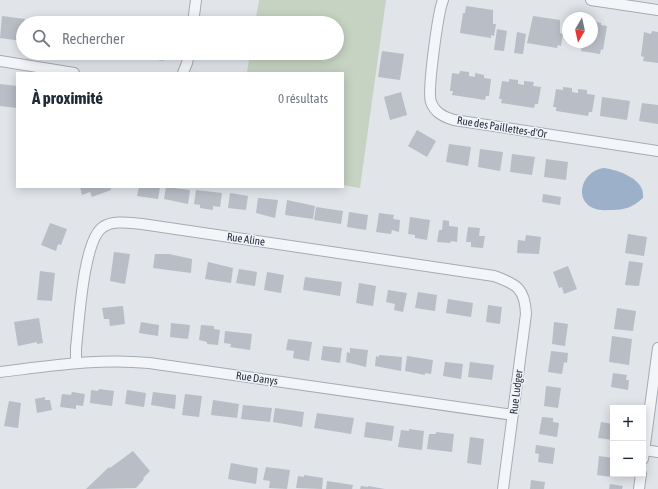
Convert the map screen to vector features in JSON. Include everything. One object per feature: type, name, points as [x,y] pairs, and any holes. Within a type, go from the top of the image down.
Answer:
[{"type":"street","points":[[194,16],[196,0]]},
{"type":"street","name":"Rue des Paillettes-d'Or","points":[[442,0],[429,90],[433,106],[443,116],[454,120],[658,151]]},
{"type":"street","points":[[592,0],[658,10]]},
{"type":"street","points":[[183,72],[188,60]]},
{"type":"street","points":[[0,61],[68,72]]},
{"type":"street","name":"Rue Aline","points":[[76,362],[76,348],[91,242],[103,226],[117,222],[150,225],[494,276],[517,286],[523,295]]},
{"type":"street","name":"Rue Ludger","points":[[503,489],[526,314],[523,295]]},
{"type":"street","points":[[646,441],[658,348]]},
{"type":"street","name":"Rue Danys","points":[[0,372],[76,362],[120,360],[513,414]]},
{"type":"street","points":[[646,454],[658,452]]},
{"type":"street","points":[[639,489],[641,477]]},
{"type":"green space","points":[[259,0],[386,0],[360,188],[344,185],[344,72],[247,72],[249,60],[344,60],[344,16],[256,16]]},
{"type":"water","points":[[604,168],[623,173],[636,181],[643,191],[643,198],[632,206],[621,209],[598,210],[587,204],[583,199],[582,193],[585,180],[596,170]]},
{"type":"building","points":[[466,6],[493,10],[493,24],[496,24],[494,36],[491,35],[491,38],[460,33],[463,13],[465,13]]},
{"type":"building","points":[[2,16],[16,18],[16,40],[0,38]]},
{"type":"building","points":[[533,16],[560,20],[560,33],[562,34],[561,46],[558,45],[557,48],[527,43]]},
{"type":"building","points":[[598,22],[601,23],[601,25],[607,26],[603,50],[601,49],[600,54],[581,51],[582,48],[598,48]]},
{"type":"building","points":[[497,29],[507,31],[504,51],[494,50]]},
{"type":"building","points":[[652,31],[658,32],[658,63],[643,61],[644,57],[641,56],[644,32],[651,34]]},
{"type":"building","points":[[517,32],[526,34],[523,54],[514,53]]},
{"type":"building","points":[[382,51],[404,54],[400,80],[378,77]]},
{"type":"building","points":[[460,71],[469,72],[469,76],[475,77],[475,73],[484,75],[484,78],[491,79],[489,96],[486,96],[485,100],[452,95],[453,91],[450,91],[452,73],[459,74]]},
{"type":"building","points":[[509,79],[518,80],[518,84],[524,85],[524,81],[534,82],[533,86],[541,87],[538,104],[535,104],[534,108],[501,103],[502,99],[499,99],[502,81],[509,82]]},
{"type":"building","points":[[0,84],[16,86],[16,108],[0,106]]},
{"type":"building","points":[[563,87],[572,88],[572,92],[578,93],[578,89],[587,90],[587,94],[595,95],[592,112],[589,112],[588,116],[556,111],[556,107],[553,107],[556,89],[563,90]]},
{"type":"building","points":[[401,92],[407,115],[390,120],[384,97]]},
{"type":"building","points":[[602,97],[630,101],[627,120],[600,116]]},
{"type":"building","points":[[642,103],[658,105],[658,124],[639,121]]},
{"type":"building","points":[[417,130],[436,141],[427,157],[408,146]]},
{"type":"building","points":[[449,144],[471,147],[468,166],[446,162]]},
{"type":"building","points":[[480,149],[503,152],[500,171],[478,167]]},
{"type":"building","points":[[512,154],[535,157],[532,175],[510,172]]},
{"type":"building","points":[[546,159],[568,162],[566,180],[544,177]]},
{"type":"building","points":[[80,188],[110,188],[111,190],[92,197],[90,192],[82,195]]},
{"type":"building","points":[[139,188],[160,188],[158,199],[137,196]]},
{"type":"building","points":[[166,188],[190,190],[188,204],[164,199]]},
{"type":"building","points":[[196,190],[222,193],[220,207],[213,206],[213,210],[200,208],[200,205],[194,204]]},
{"type":"building","points":[[230,193],[248,196],[246,210],[228,208]]},
{"type":"building","points":[[543,194],[561,197],[560,205],[542,202]]},
{"type":"building","points":[[258,198],[278,200],[275,218],[256,213]]},
{"type":"building","points":[[287,200],[315,206],[313,219],[285,215]]},
{"type":"building","points":[[316,207],[343,211],[341,224],[314,220]]},
{"type":"building","points":[[349,212],[368,215],[366,230],[347,227]]},
{"type":"building","points":[[379,213],[394,215],[393,219],[400,220],[399,232],[392,230],[391,234],[376,232]]},
{"type":"building","points":[[410,217],[430,220],[427,240],[415,238],[415,235],[408,234]]},
{"type":"building","points":[[443,220],[449,221],[449,226],[458,227],[457,242],[437,242],[439,230],[442,230]]},
{"type":"building","points":[[50,223],[67,229],[61,245],[58,244],[56,251],[41,245]]},
{"type":"building","points":[[468,227],[480,228],[479,236],[485,236],[483,248],[471,247],[471,242],[466,242]]},
{"type":"building","points":[[628,234],[647,237],[644,256],[625,253]]},
{"type":"building","points":[[526,235],[541,237],[539,254],[517,253],[518,240],[525,241]]},
{"type":"building","points":[[114,252],[130,254],[125,284],[110,281]]},
{"type":"building","points":[[155,254],[169,254],[192,259],[191,273],[153,268]]},
{"type":"building","points":[[629,261],[643,263],[639,286],[625,285]]},
{"type":"building","points":[[208,262],[233,268],[231,283],[205,279]]},
{"type":"building","points":[[568,266],[577,289],[564,294],[562,287],[559,288],[553,272]]},
{"type":"building","points":[[239,269],[257,272],[255,286],[236,283]]},
{"type":"building","points":[[40,271],[55,273],[52,301],[37,300]]},
{"type":"building","points":[[267,272],[284,275],[281,293],[264,290]]},
{"type":"building","points":[[305,277],[342,282],[340,296],[303,290]]},
{"type":"building","points":[[359,283],[376,286],[373,306],[356,303]]},
{"type":"building","points":[[388,290],[407,293],[403,312],[394,310],[395,304],[386,302]]},
{"type":"building","points":[[418,292],[437,295],[435,311],[415,308]]},
{"type":"building","points":[[448,299],[473,303],[471,317],[446,313]]},
{"type":"building","points":[[488,305],[502,307],[500,324],[486,322]]},
{"type":"building","points":[[123,306],[125,324],[110,326],[109,319],[104,319],[102,308]]},
{"type":"building","points":[[617,308],[636,311],[633,331],[614,329]]},
{"type":"building","points":[[39,318],[43,343],[37,344],[37,342],[18,346],[14,322]]},
{"type":"building","points":[[141,322],[159,325],[158,336],[139,333]]},
{"type":"building","points":[[554,322],[568,324],[565,346],[552,344]]},
{"type":"building","points":[[171,323],[190,325],[188,339],[170,337]]},
{"type":"building","points":[[201,325],[214,326],[214,329],[220,330],[218,345],[207,344],[207,342],[199,340]]},
{"type":"building","points":[[225,331],[252,334],[250,350],[230,347],[231,344],[224,343]]},
{"type":"building","points":[[612,336],[632,339],[629,365],[609,362]]},
{"type":"building","points":[[288,339],[312,342],[309,361],[293,358],[294,351],[286,350]]},
{"type":"building","points":[[323,346],[342,348],[340,363],[321,360]]},
{"type":"building","points":[[350,348],[368,350],[366,367],[346,362],[347,352],[350,353]]},
{"type":"building","points":[[551,351],[568,353],[567,363],[564,362],[562,374],[548,372]]},
{"type":"building","points":[[379,355],[402,357],[401,371],[375,366],[376,356],[379,357]]},
{"type":"building","points":[[407,356],[433,360],[431,374],[425,373],[425,375],[405,371]]},
{"type":"building","points":[[445,362],[463,364],[461,379],[443,376]]},
{"type":"building","points":[[470,362],[494,365],[492,380],[468,377]]},
{"type":"building","points":[[613,373],[627,375],[626,380],[629,380],[628,390],[611,387]]},
{"type":"building","points":[[546,386],[561,388],[558,408],[544,406]]},
{"type":"building","points":[[99,389],[114,391],[112,406],[90,403],[91,390],[98,391]]},
{"type":"building","points":[[127,390],[146,393],[144,407],[125,404]]},
{"type":"building","points":[[72,392],[85,394],[83,406],[76,405],[76,409],[60,407],[62,394],[71,395]]},
{"type":"building","points":[[153,392],[176,395],[175,409],[151,405]]},
{"type":"building","points":[[185,394],[202,396],[199,417],[182,415]]},
{"type":"building","points":[[45,397],[45,400],[50,400],[52,410],[37,413],[35,399]]},
{"type":"building","points":[[213,400],[239,404],[237,418],[211,415]]},
{"type":"building","points":[[9,401],[21,403],[18,428],[4,426]]},
{"type":"building","points":[[243,405],[272,408],[270,422],[241,419]]},
{"type":"building","points":[[275,408],[304,412],[302,427],[273,422]]},
{"type":"building","points":[[317,413],[354,418],[351,434],[314,428]]},
{"type":"building","points":[[542,417],[553,418],[553,422],[559,423],[557,437],[539,434]]},
{"type":"building","points":[[366,422],[394,426],[392,441],[364,437]]},
{"type":"building","points":[[601,422],[610,424],[610,440],[598,438]]},
{"type":"building","points":[[409,429],[424,431],[422,450],[398,447],[401,430],[409,431]]},
{"type":"building","points":[[436,432],[454,434],[452,452],[427,449],[429,434],[436,434]]},
{"type":"building","points":[[470,437],[484,439],[481,465],[467,463]]},
{"type":"building","points":[[536,445],[555,448],[553,464],[538,462],[539,454],[535,453]]},
{"type":"building","points":[[133,451],[150,471],[136,488],[86,489],[109,467],[110,468]]},
{"type":"building","points":[[599,456],[610,458],[610,477],[597,475]]},
{"type":"building","points":[[231,463],[258,468],[256,484],[228,479]]},
{"type":"building","points":[[266,467],[290,470],[287,489],[269,488],[270,481],[263,480]]},
{"type":"building","points":[[304,475],[323,478],[322,489],[296,488],[298,476],[304,477]]},
{"type":"building","points":[[531,480],[545,482],[544,489],[530,489]]},
{"type":"building","points":[[327,481],[353,485],[352,489],[326,489]]},
{"type":"building","points":[[610,484],[623,486],[622,489],[609,489]]},
{"type":"building","points":[[361,486],[368,486],[385,489],[360,489]]}]
